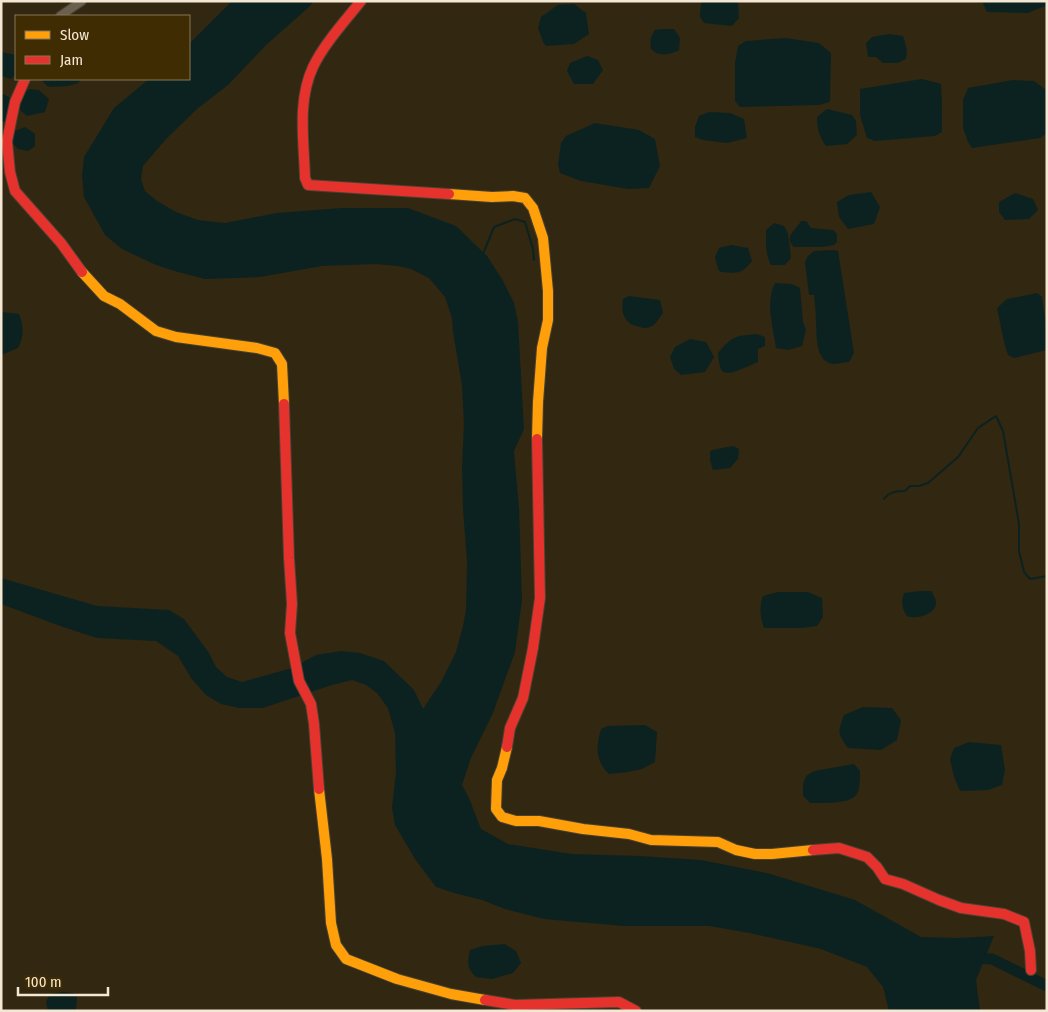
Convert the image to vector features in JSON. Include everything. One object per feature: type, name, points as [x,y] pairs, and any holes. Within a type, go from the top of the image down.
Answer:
[{"type":"street","points":[[61,15],[82,1]]},
{"type":"street","points":[[361,1],[322,51],[313,67],[306,87],[303,106],[305,178],[308,186],[525,198],[533,208],[543,238],[548,292],[548,320],[542,348],[538,402],[540,598],[523,698],[510,728],[497,780],[496,809],[502,817],[516,821],[539,821],[583,829],[629,834],[651,840],[718,842],[736,850],[755,854],[772,854],[818,848],[839,848],[854,852],[867,856],[885,879],[903,884],[962,908],[1004,914],[1024,922],[1030,952],[1031,970]]},
{"type":"street","points":[[25,80],[15,102],[7,141],[10,172],[16,191],[61,243],[84,274],[104,296],[120,304],[156,331],[176,337],[257,348],[275,353],[282,364],[292,604],[290,634],[299,680],[311,704],[314,724],[327,859],[331,924],[336,945],[346,959],[397,979],[451,994],[515,1005],[619,1002],[636,1011]]},
{"type":"water","points":[[232,1],[314,1],[266,45],[228,85],[197,109],[166,139],[143,166],[141,179],[145,191],[157,201],[176,212],[198,220],[225,223],[277,213],[342,208],[408,208],[456,226],[487,256],[502,279],[514,303],[518,322],[524,429],[514,451],[519,508],[522,600],[515,652],[493,713],[471,758],[462,785],[481,829],[508,844],[572,854],[701,860],[767,873],[855,900],[921,937],[959,938],[994,936],[976,980],[980,1011],[889,1011],[883,987],[867,967],[821,949],[709,926],[624,926],[544,919],[436,887],[415,859],[395,825],[392,808],[396,772],[395,733],[388,708],[377,693],[366,685],[352,680],[263,708],[239,708],[221,704],[206,695],[191,678],[178,656],[156,641],[97,638],[1,604],[1,578],[97,606],[169,610],[184,619],[209,653],[216,667],[227,677],[242,682],[292,668],[316,655],[341,651],[360,653],[384,661],[414,690],[423,709],[441,682],[456,652],[466,610],[467,562],[462,467],[464,424],[462,385],[452,318],[445,297],[429,278],[411,269],[398,266],[375,264],[322,266],[260,277],[205,279],[178,272],[156,265],[122,249],[105,235],[84,197],[82,175],[84,157],[114,108],[148,80],[190,80],[190,43]]},
{"type":"water","points":[[701,1],[738,1],[739,18],[732,26],[704,23],[700,17]]},
{"type":"water","points":[[982,1],[1047,1],[1045,6],[1028,13],[987,12]]},
{"type":"water","points":[[574,4],[586,13],[589,34],[574,44],[546,46],[538,28],[541,17],[558,5]]},
{"type":"water","points":[[663,29],[674,29],[680,38],[679,50],[664,54],[654,52],[651,49],[653,32]]},
{"type":"water","points":[[889,34],[903,36],[907,50],[906,59],[898,63],[883,63],[876,57],[868,57],[866,43],[872,37]]},
{"type":"water","points":[[786,38],[819,43],[831,53],[830,102],[819,105],[740,107],[735,101],[735,63],[738,46],[746,41]]},
{"type":"water","points":[[1,52],[15,55],[15,75],[11,79],[1,76]]},
{"type":"water","points":[[587,56],[598,60],[603,70],[593,84],[574,84],[567,71],[570,63]]},
{"type":"water","points":[[922,79],[941,84],[942,132],[935,136],[875,141],[867,138],[860,115],[860,89]]},
{"type":"water","points":[[43,80],[80,80],[78,83],[68,86],[50,87]]},
{"type":"water","points":[[1013,80],[1034,81],[1046,90],[1047,133],[1040,138],[972,148],[963,128],[963,100],[968,88]]},
{"type":"water","points":[[30,89],[39,90],[49,99],[45,112],[27,116],[20,110],[19,103],[21,98]]},
{"type":"water","points":[[4,94],[13,100],[9,120],[1,122],[1,95]]},
{"type":"water","points":[[827,109],[852,115],[856,121],[857,135],[847,144],[826,146],[819,132],[817,117]]},
{"type":"water","points":[[709,112],[730,113],[744,119],[747,138],[727,143],[695,137],[695,127],[699,116]]},
{"type":"water","points":[[595,123],[639,130],[655,139],[660,166],[649,188],[628,189],[581,181],[560,173],[558,164],[561,143],[566,136]]},
{"type":"water","points":[[25,127],[35,134],[35,146],[28,151],[18,149],[13,144],[13,132]]},
{"type":"water","points":[[871,192],[880,207],[874,224],[848,229],[839,217],[837,202],[849,195]]},
{"type":"water","points":[[1015,193],[1033,199],[1038,210],[1029,219],[1005,220],[999,212],[999,202]]},
{"type":"water","points":[[801,221],[806,221],[811,228],[833,230],[837,234],[837,242],[834,245],[823,247],[794,247],[790,237]]},
{"type":"water","points":[[774,223],[784,226],[788,233],[791,258],[785,265],[771,265],[768,256],[766,230]]},
{"type":"water","points":[[731,245],[748,248],[752,261],[742,271],[721,272],[718,269],[715,257],[719,248]]},
{"type":"water","points":[[814,251],[838,251],[854,353],[849,362],[833,364],[823,358],[818,347],[814,295],[809,295],[805,263],[807,257]]},
{"type":"water","points":[[775,283],[792,284],[800,288],[803,322],[806,330],[802,346],[788,350],[776,348],[770,306]]},
{"type":"water","points":[[1037,293],[1042,297],[1047,350],[1014,358],[1008,355],[997,308],[1007,299]]},
{"type":"water","points":[[629,296],[660,300],[663,313],[655,324],[642,328],[628,322],[622,308],[623,299]]},
{"type":"water","points":[[1,312],[19,314],[23,331],[18,348],[1,355]]},
{"type":"water","points":[[757,334],[765,337],[765,346],[758,349],[758,362],[733,372],[722,371],[718,353],[723,347],[734,338]]},
{"type":"water","points":[[690,339],[706,342],[714,357],[705,372],[681,375],[674,369],[670,357],[675,347]]},
{"type":"water","points":[[733,446],[739,449],[738,459],[730,468],[713,470],[710,451]]},
{"type":"water","points":[[931,591],[936,599],[933,610],[920,617],[907,616],[902,605],[904,593]]},
{"type":"water","points":[[778,592],[808,592],[822,598],[823,617],[817,626],[764,628],[760,612],[763,596]]},
{"type":"water","points":[[863,707],[892,708],[901,720],[897,740],[881,750],[848,748],[840,736],[842,720],[844,715]]},
{"type":"water","points":[[645,725],[657,732],[655,762],[642,769],[609,774],[599,759],[598,741],[601,729],[608,726]]},
{"type":"water","points":[[969,742],[1001,745],[1005,770],[1002,785],[988,790],[960,791],[954,777],[950,759],[954,748]]},
{"type":"water","points":[[854,764],[860,771],[859,790],[855,796],[844,801],[810,803],[803,796],[803,784],[806,776],[814,771]]},
{"type":"water","points":[[505,944],[516,951],[521,963],[513,973],[492,979],[476,977],[469,965],[470,950],[482,946]]},
{"type":"water","points":[[73,993],[77,996],[76,1011],[48,1011],[46,1002],[50,994]]},
{"type":"waterway","points":[[483,254],[494,227],[515,219],[525,222],[533,249],[534,260]]},
{"type":"waterway","points":[[884,499],[893,492],[905,491],[910,486],[928,483],[958,457],[978,428],[996,416],[1003,431],[1019,524],[1019,551],[1024,572],[1030,579],[1047,576]]},
{"type":"waterway","points":[[970,958],[992,959],[1047,986]]},
{"type":"traffic: slow","points":[[449,194],[492,197],[513,196],[525,198],[533,208],[543,238],[548,291],[548,320],[542,348],[537,439]]},
{"type":"traffic: slow","points":[[82,272],[104,296],[120,304],[156,331],[176,337],[257,348],[275,353],[282,364],[284,404]]},
{"type":"traffic: slow","points":[[507,747],[497,780],[496,809],[502,817],[516,821],[539,821],[583,829],[629,834],[651,840],[718,842],[736,850],[755,854],[813,850]]},
{"type":"traffic: slow","points":[[319,789],[327,859],[331,923],[336,945],[346,959],[397,979],[451,994],[485,1000]]},
{"type":"traffic: jam","points":[[361,1],[323,50],[308,80],[303,107],[305,178],[308,185],[449,194]]},
{"type":"traffic: jam","points":[[25,80],[15,102],[7,141],[10,172],[15,191],[61,243],[82,272]]},
{"type":"traffic: jam","points":[[284,404],[292,604],[290,633],[299,681],[311,704],[319,789]]},
{"type":"traffic: jam","points":[[507,747],[510,728],[523,698],[540,598],[537,439]]},
{"type":"traffic: jam","points":[[813,850],[839,848],[867,857],[885,879],[903,884],[961,908],[1004,914],[1024,922],[1030,951],[1031,970]]},
{"type":"traffic: jam","points":[[485,1000],[515,1005],[619,1002],[636,1011]]}]
